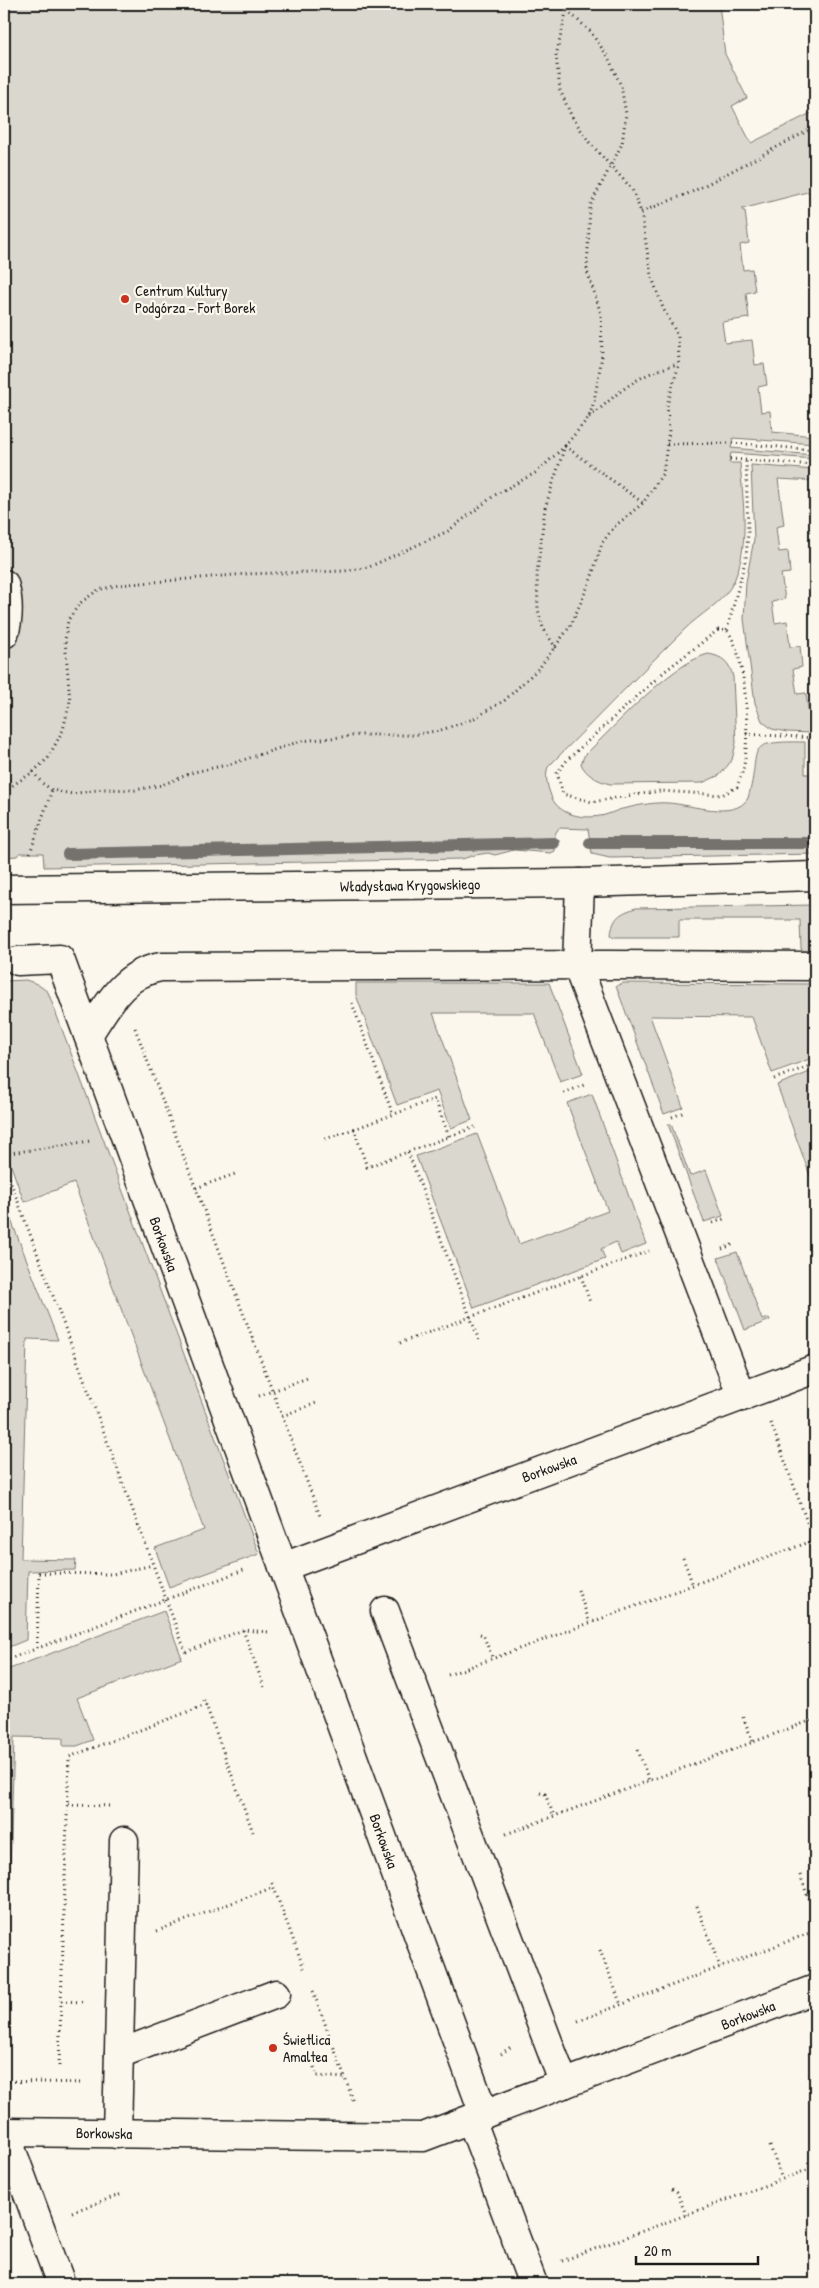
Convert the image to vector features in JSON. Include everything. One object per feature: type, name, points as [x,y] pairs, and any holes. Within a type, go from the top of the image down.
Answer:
[{"type":"street","points":[[4,584],[7,596],[7,625],[4,634]]},
{"type":"street","name":"Władysława Krygowskiego","points":[[4,889],[580,883],[815,876]]},
{"type":"street","points":[[580,883],[577,965],[750,1394]]},
{"type":"street","name":"Borkowska","points":[[18,962],[60,959],[473,2085],[478,2117],[531,2279]]},
{"type":"street","points":[[88,1035],[119,988],[148,969],[161,967],[815,966]]},
{"type":"street","name":"Borkowska","points":[[281,1562],[815,1369]]},
{"type":"street","points":[[385,1611],[564,2084]]},
{"type":"street","points":[[117,2134],[124,1841]]},
{"type":"street","name":"Borkowska","points":[[4,2132],[423,2137],[815,1989]]},
{"type":"street","points":[[119,2054],[276,1994]]},
{"type":"street","points":[[4,2132],[61,2284]]},
{"type":"path","points":[[560,4],[590,31],[608,57],[621,86],[626,114],[622,144],[590,206],[587,271],[601,314],[602,356],[594,402],[589,417]]},
{"type":"path","points":[[34,772],[42,783],[52,790],[72,794],[103,789],[135,790],[162,785],[194,772],[230,764],[301,741],[362,735],[413,735],[441,730],[473,719],[505,700],[540,667],[556,648],[571,626],[591,579],[602,543],[614,527],[642,503],[663,473],[669,430],[667,405],[679,364],[678,336],[662,308],[651,275],[641,212],[632,189],[589,142],[571,115],[560,90],[556,56],[568,4]]},
{"type":"path","points":[[641,212],[692,192],[815,126]]},
{"type":"path","points":[[4,791],[34,772],[48,758],[63,730],[70,701],[65,640],[68,620],[80,603],[98,590],[119,585],[246,574],[346,571],[369,568],[448,531],[495,495],[538,472],[565,446],[589,417],[603,408],[625,387],[656,370],[679,364]]},
{"type":"path","points":[[667,444],[732,443],[815,450]]},
{"type":"path","points":[[565,446],[642,503]]},
{"type":"path","points":[[556,648],[543,628],[538,610],[537,573],[545,508],[565,446]]},
{"type":"path","points":[[730,459],[815,465]]},
{"type":"path","points":[[727,630],[746,558],[748,533],[746,459]]},
{"type":"path","points":[[718,630],[727,630],[733,638],[744,680],[746,734],[744,765],[737,787],[722,795],[660,791],[592,802],[563,794],[557,773],[568,758],[665,671],[718,630]]},
{"type":"path","points":[[746,734],[815,738]]},
{"type":"path","points":[[30,854],[52,790]]},
{"type":"path","points":[[349,966],[349,995],[393,1115]]},
{"type":"path","points":[[119,988],[321,1520]]},
{"type":"path","points":[[774,1079],[815,1064]]},
{"type":"path","points":[[564,1093],[586,1085]]},
{"type":"path","points":[[325,1139],[435,1099],[449,1137]]},
{"type":"path","points":[[354,1129],[367,1167],[475,1127]]},
{"type":"path","points":[[4,1154],[125,1136]]},
{"type":"path","points":[[408,1152],[480,1343]]},
{"type":"path","points":[[4,1164],[187,1656]]},
{"type":"path","points":[[196,1188],[235,1174]]},
{"type":"path","points":[[400,1343],[655,1249]]},
{"type":"path","points":[[581,1276],[590,1302]]},
{"type":"path","points":[[225,1409],[310,1377]]},
{"type":"path","points":[[484,1662],[815,1541],[750,1394]]},
{"type":"path","points":[[282,1416],[319,1402]]},
{"type":"path","points":[[683,1558],[693,1585]]},
{"type":"path","points":[[4,1661],[166,1599],[281,1562]]},
{"type":"path","points":[[37,1648],[39,1573],[112,1574],[153,1565]]},
{"type":"path","points":[[578,1590],[590,1623]]},
{"type":"path","points":[[186,1652],[243,1630],[264,1687]]},
{"type":"path","points":[[480,1634],[483,1635],[492,1659]]},
{"type":"path","points":[[254,1674],[259,1672]]},
{"type":"path","points":[[204,1700],[253,1832]]},
{"type":"path","points":[[744,1717],[753,1742]]},
{"type":"path","points":[[544,1820],[815,1719]]},
{"type":"path","points":[[638,1750],[649,1780]]},
{"type":"path","points":[[540,1793],[545,1794],[554,1816]]},
{"type":"path","points":[[68,1805],[112,1806]]},
{"type":"path","points":[[800,1875],[815,1916]]},
{"type":"path","points":[[272,1883],[309,1980]]},
{"type":"path","points":[[121,1944],[274,1887]]},
{"type":"path","points":[[697,1906],[720,1968]]},
{"type":"path","points":[[473,2085],[507,2048],[815,1931]]},
{"type":"path","points":[[600,1950],[621,2005]]},
{"type":"path","points":[[312,1990],[355,2104]]},
{"type":"path","points":[[61,2000],[78,2001]]},
{"type":"path","points":[[314,2067],[317,2076],[345,2078]]},
{"type":"path","points":[[4,2081],[65,2083]]},
{"type":"path","points":[[770,2146],[782,2179]]},
{"type":"path","points":[[531,2279],[686,2215],[815,2167]]},
{"type":"path","points":[[672,2189],[677,2192],[686,2215]]},
{"type":"path","points":[[38,2224],[122,2194]]},
{"type":"shaded area","points":[[4,4],[719,4],[725,54],[747,98],[732,106],[751,143],[815,111],[815,190],[742,209],[745,211],[749,243],[740,245],[743,270],[752,269],[755,291],[746,293],[749,318],[722,322],[725,343],[752,340],[755,365],[764,364],[767,385],[758,387],[761,412],[770,411],[772,432],[815,436],[815,444],[733,438],[731,448],[815,455],[815,459],[731,453],[729,463],[740,463],[744,508],[744,538],[739,567],[730,589],[718,602],[689,625],[548,767],[547,780],[553,801],[558,807],[580,816],[605,815],[624,809],[658,803],[723,810],[733,809],[742,805],[748,798],[755,758],[757,751],[762,746],[770,743],[805,742],[805,774],[815,774],[815,854],[610,858],[592,854],[588,829],[559,828],[555,834],[555,851],[551,853],[514,850],[495,855],[488,853],[475,855],[462,859],[44,867],[43,853],[19,853],[17,856],[4,857]]},
{"type":"shaded area","points":[[751,465],[815,470],[815,481],[778,479],[784,525],[776,527],[779,552],[788,551],[790,573],[781,574],[785,599],[772,602],[775,623],[787,621],[790,647],[800,646],[802,667],[793,669],[797,694],[806,693],[811,733],[772,729],[762,721],[755,703],[744,619],[746,582],[754,539]]},
{"type":"shaded area","points":[[708,654],[717,656],[725,661],[730,667],[733,677],[736,743],[732,760],[720,775],[702,783],[610,784],[597,779],[586,771],[581,764],[584,756],[626,714],[677,670],[693,660]]},
{"type":"shaded area","points":[[815,905],[815,950],[804,951],[801,949],[800,920],[679,920],[679,937],[614,937],[611,935],[618,917],[636,908]]},
{"type":"shaded area","points":[[4,919],[8,919],[8,957],[4,957]]},
{"type":"shaded area","points":[[26,980],[37,984],[48,992],[259,1554],[169,1587],[155,1548],[204,1530],[74,1183],[24,1202],[4,1146],[4,981]]},
{"type":"shaded area","points":[[356,983],[549,983],[583,1074],[560,1082],[534,1013],[433,1013],[472,1120],[451,1128],[437,1091],[397,1105],[356,995]]},
{"type":"shaded area","points":[[623,983],[815,984],[815,1057],[772,1073],[752,1017],[650,1016],[683,1107],[664,1114],[616,986]]},
{"type":"shaded area","points":[[815,1070],[815,1180],[812,1181],[777,1085]]},
{"type":"shaded area","points":[[592,1094],[646,1244],[621,1254],[616,1242],[601,1249],[605,1259],[474,1308],[416,1156],[477,1134],[519,1244],[608,1211],[567,1103]]},
{"type":"shaded area","points":[[668,1124],[671,1124],[690,1176],[706,1170],[723,1216],[704,1222]]},
{"type":"shaded area","points":[[4,1202],[58,1340],[27,1339],[21,1559],[76,1560],[75,1570],[28,1571],[26,1640],[4,1649]]},
{"type":"shaded area","points":[[737,1252],[762,1320],[769,1318],[770,1320],[745,1330],[718,1258]]},
{"type":"shaded area","points":[[164,1611],[182,1658],[77,1698],[93,1740],[77,1746],[63,1746],[63,1738],[14,1737],[4,2073],[4,1671]]},
{"type":"waterway","points":[[68,854],[554,843]]},
{"type":"waterway","points":[[590,843],[815,843]]},
{"type":"place","name":"Centrum Kultury Podgórza - Fort Borek","points":[[125,299]]},
{"type":"place","name":"Świetlica Amaltea","points":[[273,2048]]}]
